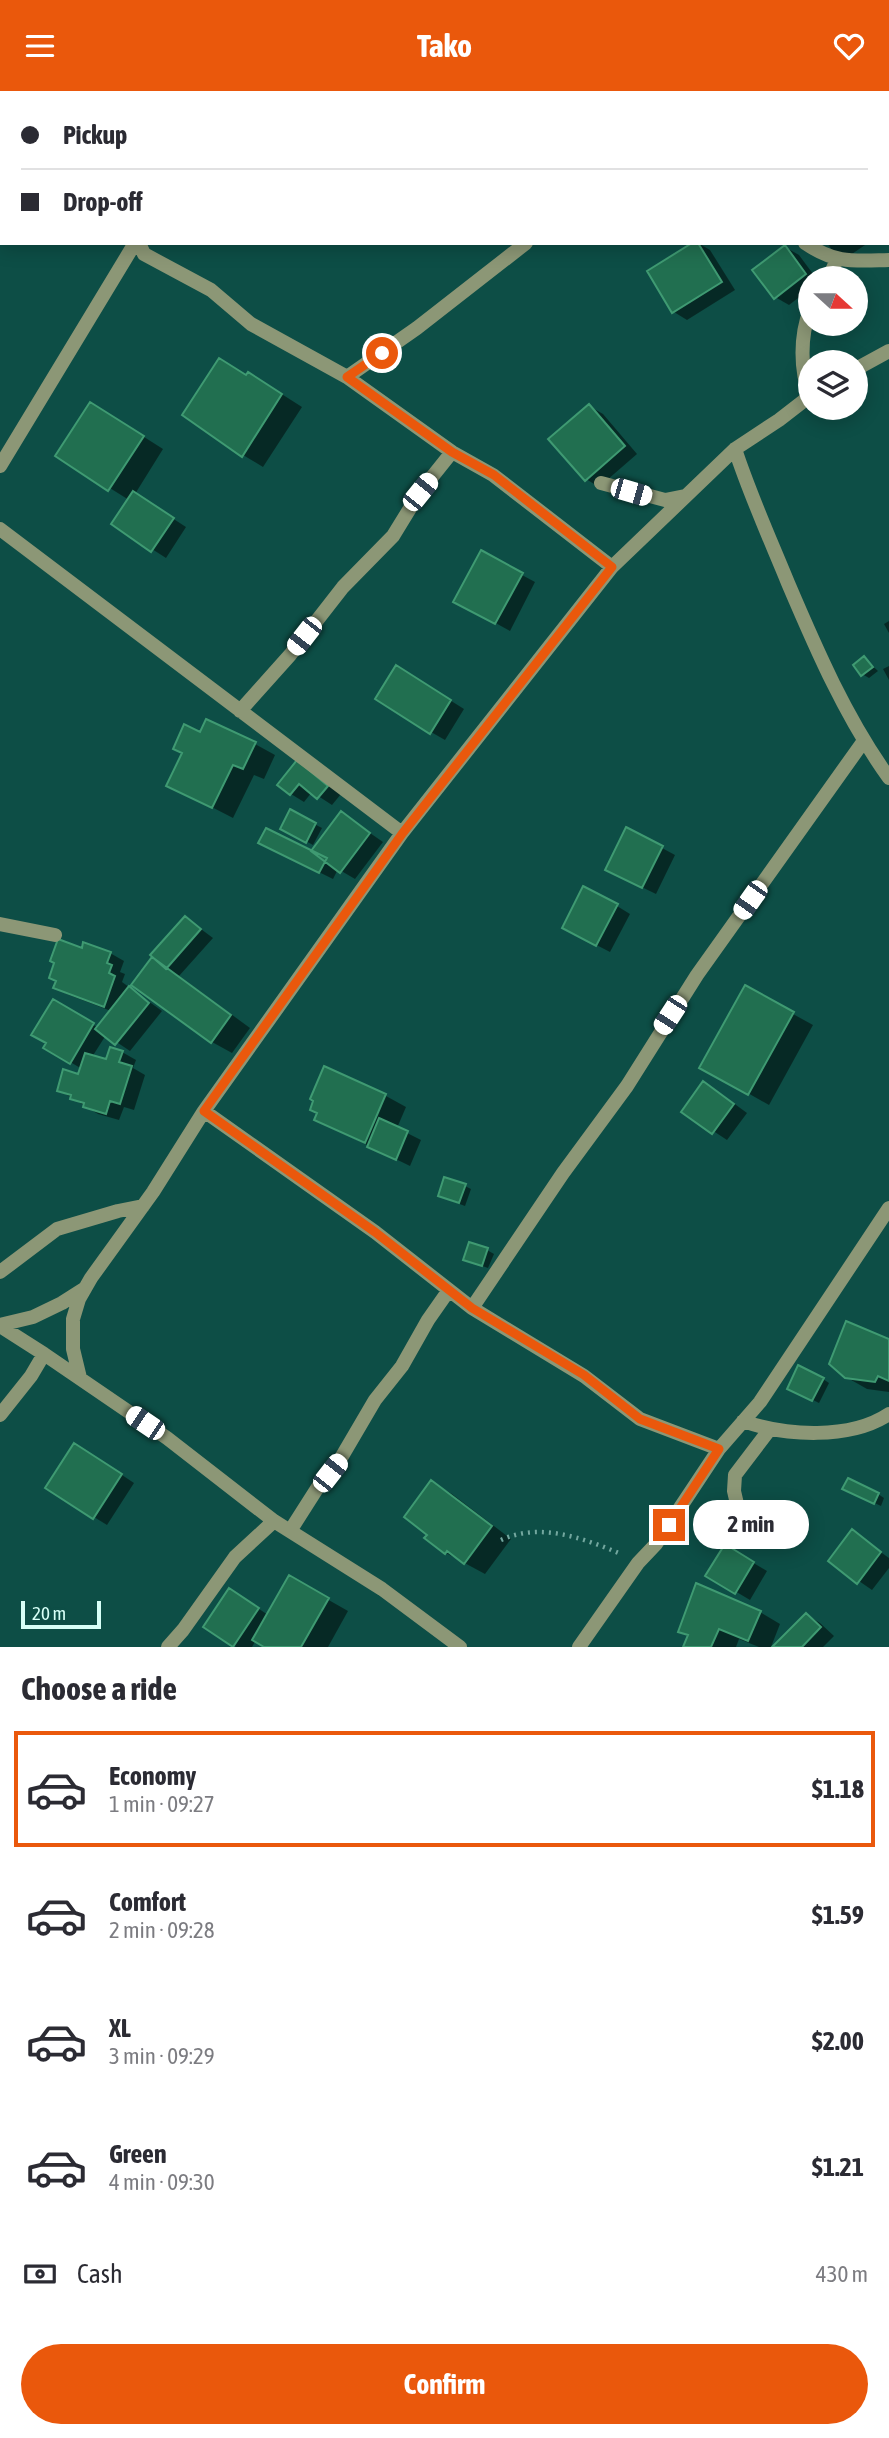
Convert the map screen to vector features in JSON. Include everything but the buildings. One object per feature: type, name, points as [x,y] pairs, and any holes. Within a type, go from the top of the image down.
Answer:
[{"type":"street","points":[[0,465],[136,245]]},
{"type":"street","points":[[138,245],[144,254],[211,290],[251,324],[347,377],[452,452],[494,475],[612,567]]},
{"type":"street","points":[[347,377],[417,328],[523,245]]},
{"type":"street","points":[[808,245],[820,254],[847,262],[889,260]]},
{"type":"street","points":[[834,266],[837,259]]},
{"type":"street","points":[[80,1378],[73,1349],[73,1319],[79,1299],[204,1111],[402,834],[612,567],[734,449],[779,420],[810,395],[802,349],[805,336]]},
{"type":"street","points":[[868,362],[889,351]]},
{"type":"street","points":[[734,449],[753,503],[820,658],[863,742],[889,778]]},
{"type":"street","points":[[240,711],[290,655],[343,587],[393,536],[420,492],[452,452]]},
{"type":"street","points":[[601,483],[665,500],[686,496]]},
{"type":"street","points":[[0,529],[402,834]]},
{"type":"street","points":[[472,1308],[563,1173],[627,1086],[697,975],[863,742]]},
{"type":"street","points":[[0,924],[55,935]]},
{"type":"street","points":[[204,1111],[375,1232],[472,1308],[584,1375],[640,1419],[719,1449]]},
{"type":"street","points":[[0,1272],[57,1229],[143,1206]]},
{"type":"street","points":[[579,1647],[638,1563],[656,1545],[719,1449],[760,1402],[889,1208]]},
{"type":"street","points":[[0,1325],[33,1317],[85,1288]]},
{"type":"street","points":[[290,1531],[341,1458],[375,1400],[402,1366],[449,1290]]},
{"type":"street","points":[[0,1325],[167,1438],[274,1521],[382,1589],[460,1647]]},
{"type":"street","points":[[0,1415],[31,1376],[44,1354]]},
{"type":"street","points":[[743,1422],[809,1434],[859,1427],[889,1414]]},
{"type":"street","points":[[872,1422],[889,1429]]},
{"type":"street","points":[[740,1517],[734,1491],[736,1475],[770,1429]]},
{"type":"street","points":[[168,1647],[236,1557],[274,1521]]},
{"type":"path","points":[[501,1540],[512,1535],[559,1533],[584,1539],[638,1563]]},
{"type":"route","points":[[382,353],[347,377],[452,452],[494,475],[612,567],[402,834],[204,1111],[375,1232],[472,1308],[584,1375],[640,1419],[719,1449],[669,1525]]}]
